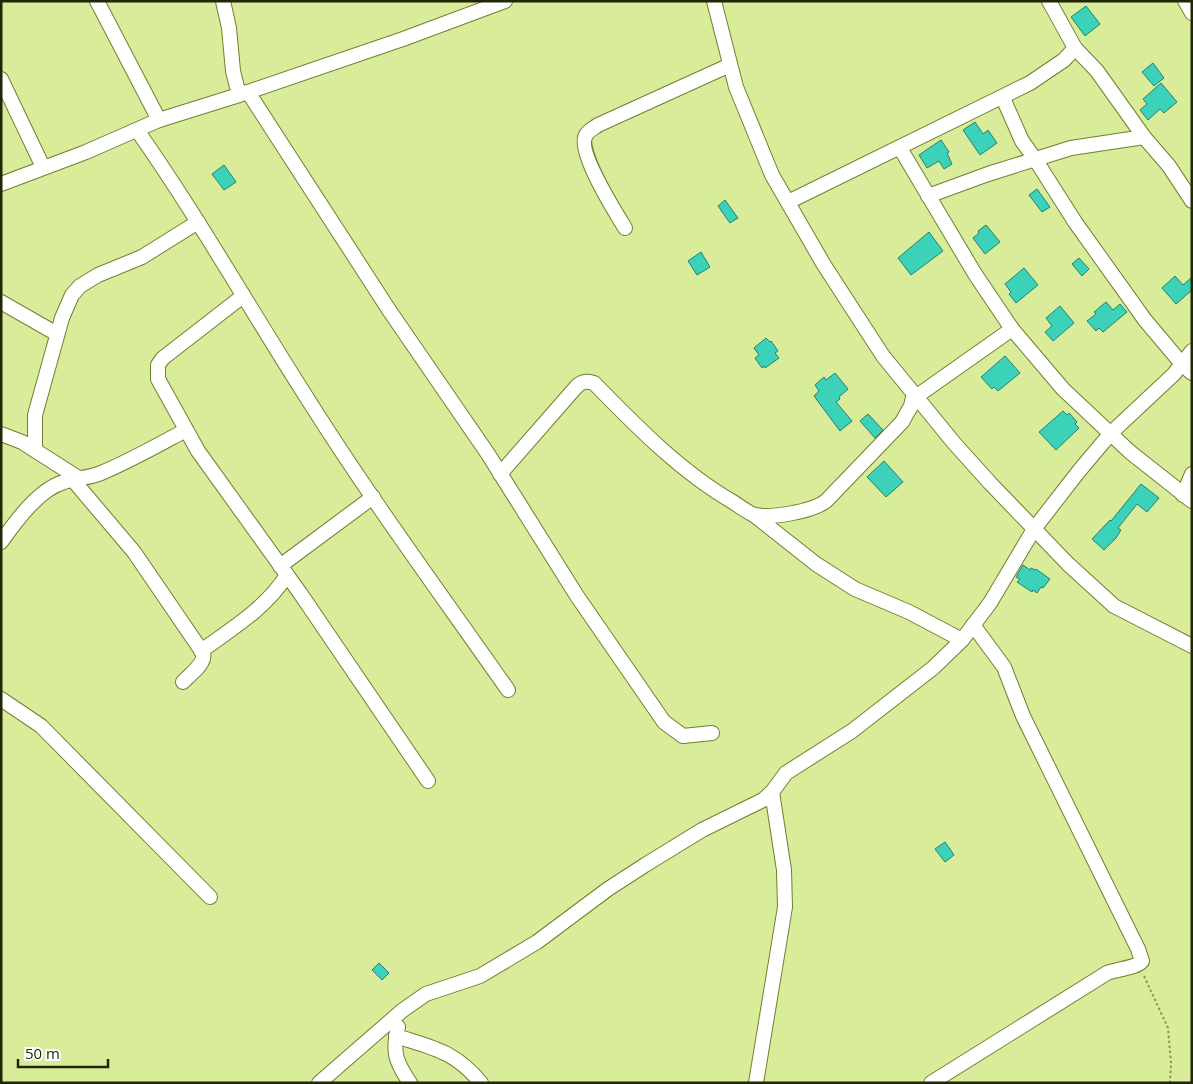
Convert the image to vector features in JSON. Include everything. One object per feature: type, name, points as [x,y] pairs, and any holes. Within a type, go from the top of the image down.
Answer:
[{"type":"street","points":[[97,1],[159,120]]},
{"type":"street","points":[[222,1],[229,28],[233,71],[244,94],[500,474],[577,596],[664,722],[683,736],[712,733]]},
{"type":"street","points":[[1,184],[86,152],[159,120],[244,94],[403,39],[505,1]]},
{"type":"street","points":[[714,1],[736,86],[772,175],[824,265],[883,356],[954,443],[1015,510],[1068,564],[1114,606],[1192,646]]},
{"type":"street","points":[[1049,1],[1075,48],[1097,72],[1144,137],[1169,166],[1192,201]]},
{"type":"street","points":[[1185,1],[1192,13]]},
{"type":"street","points":[[788,202],[1003,98],[1053,69],[1075,48]]},
{"type":"street","points":[[625,228],[591,168],[583,144],[585,135],[598,125],[730,65]]},
{"type":"street","points":[[1,79],[43,167]]},
{"type":"street","points":[[1003,98],[1022,142],[1036,159],[1075,222],[1145,320],[1187,369]]},
{"type":"street","points":[[138,130],[170,176],[308,399],[373,497],[508,690]]},
{"type":"street","points":[[928,196],[988,174],[1071,148],[1144,137]]},
{"type":"street","points":[[900,148],[975,274],[1012,329],[1063,389],[1147,466],[1188,498],[1192,474]]},
{"type":"street","points":[[34,450],[35,415],[57,334],[69,303],[80,286],[98,275],[142,257],[198,222]]},
{"type":"street","points":[[243,296],[163,358],[158,365],[158,379],[198,451],[428,780]]},
{"type":"street","points":[[1,302],[57,334]]},
{"type":"street","points":[[754,514],[777,515],[812,509],[826,501],[902,422],[916,395],[1012,329]]},
{"type":"street","points":[[319,1083],[402,1010],[426,994],[480,976],[529,947],[615,884],[702,830],[763,800],[772,792],[786,773],[852,732],[933,668],[962,640],[990,603],[1034,529],[1079,471],[1111,433],[1162,387],[1187,369],[1192,351]]},
{"type":"street","points":[[500,474],[577,386],[584,381],[594,383],[674,459],[712,490],[754,514],[816,564],[855,589],[910,612],[962,640]]},
{"type":"street","points":[[1,542],[7,523],[56,485],[101,474],[186,430]]},
{"type":"street","points":[[1,434],[22,442],[76,480],[134,552],[204,656],[202,662],[183,682]]},
{"type":"street","points":[[201,651],[269,600],[283,570],[373,497]]},
{"type":"street","points":[[931,1083],[1107,973],[1139,965],[1142,959],[1027,724],[1004,667],[973,625]]},
{"type":"street","points":[[1,699],[40,726],[210,897]]},
{"type":"street","points":[[767,1083],[756,1077],[785,907],[784,870],[772,792]]},
{"type":"street","points":[[402,1010],[395,1049],[397,1062],[410,1083]]},
{"type":"street","points":[[396,1036],[447,1053],[457,1059],[481,1083]]},
{"type":"path","points":[[1139,965],[1168,1028],[1171,1063],[1170,1083]]},
{"type":"building","points":[[1086,6],[1100,24],[1085,36],[1071,17]]},
{"type":"building","points":[[1153,63],[1164,78],[1154,86],[1142,72]]},
{"type":"building","points":[[1161,83],[1177,102],[1164,113],[1160,109],[1148,120],[1140,110],[1147,104],[1143,99]]},
{"type":"building","points":[[975,122],[983,134],[988,130],[997,143],[980,155],[963,130]]},
{"type":"building","points":[[941,140],[949,152],[947,153],[952,164],[944,169],[939,161],[927,168],[919,155]]},
{"type":"building","points":[[224,165],[236,182],[224,190],[212,174]]},
{"type":"building","points":[[1037,189],[1050,207],[1042,212],[1029,195]]},
{"type":"building","points":[[725,200],[738,218],[730,223],[718,206]]},
{"type":"building","points":[[986,225],[1000,242],[985,254],[973,238]]},
{"type":"building","points":[[929,232],[943,251],[911,275],[898,258]]},
{"type":"building","points":[[701,252],[710,267],[697,275],[688,261]]},
{"type":"building","points":[[1079,258],[1089,269],[1082,276],[1072,264]]},
{"type":"building","points":[[1024,268],[1038,285],[1016,303],[1009,294],[1011,292],[1005,284]]},
{"type":"building","points":[[1175,276],[1183,285],[1192,277],[1192,290],[1176,304],[1162,288]]},
{"type":"building","points":[[1106,302],[1113,310],[1120,304],[1127,312],[1103,332],[1099,328],[1096,331],[1087,321]]},
{"type":"building","points":[[1060,306],[1074,323],[1053,341],[1045,332],[1052,326],[1046,318]]},
{"type":"building","points":[[766,338],[771,341],[778,351],[775,353],[779,358],[765,368],[764,366],[762,368],[755,358],[759,355],[754,348]]},
{"type":"building","points":[[1005,356],[1020,373],[998,391],[994,387],[992,389],[981,377]]},
{"type":"building","points":[[835,373],[848,389],[836,402],[852,421],[840,431],[814,396],[819,391],[815,385],[824,377],[826,380]]},
{"type":"building","points":[[1063,411],[1067,415],[1069,413],[1077,422],[1075,424],[1079,428],[1056,450],[1039,432]]},
{"type":"building","points":[[868,414],[883,430],[875,438],[860,421]]},
{"type":"building","points":[[884,461],[903,482],[886,497],[867,477]]},
{"type":"building","points":[[1141,484],[1159,498],[1147,512],[1137,504],[1118,528],[1121,530],[1116,538],[1104,550],[1092,539],[1111,521]]},
{"type":"building","points":[[1023,565],[1030,570],[1031,568],[1036,569],[1050,579],[1037,593],[1033,590],[1032,592],[1017,582],[1020,579],[1016,577]]},
{"type":"building","points":[[945,842],[954,855],[945,862],[935,849]]},
{"type":"building","points":[[379,963],[389,973],[382,980],[372,970]]}]
